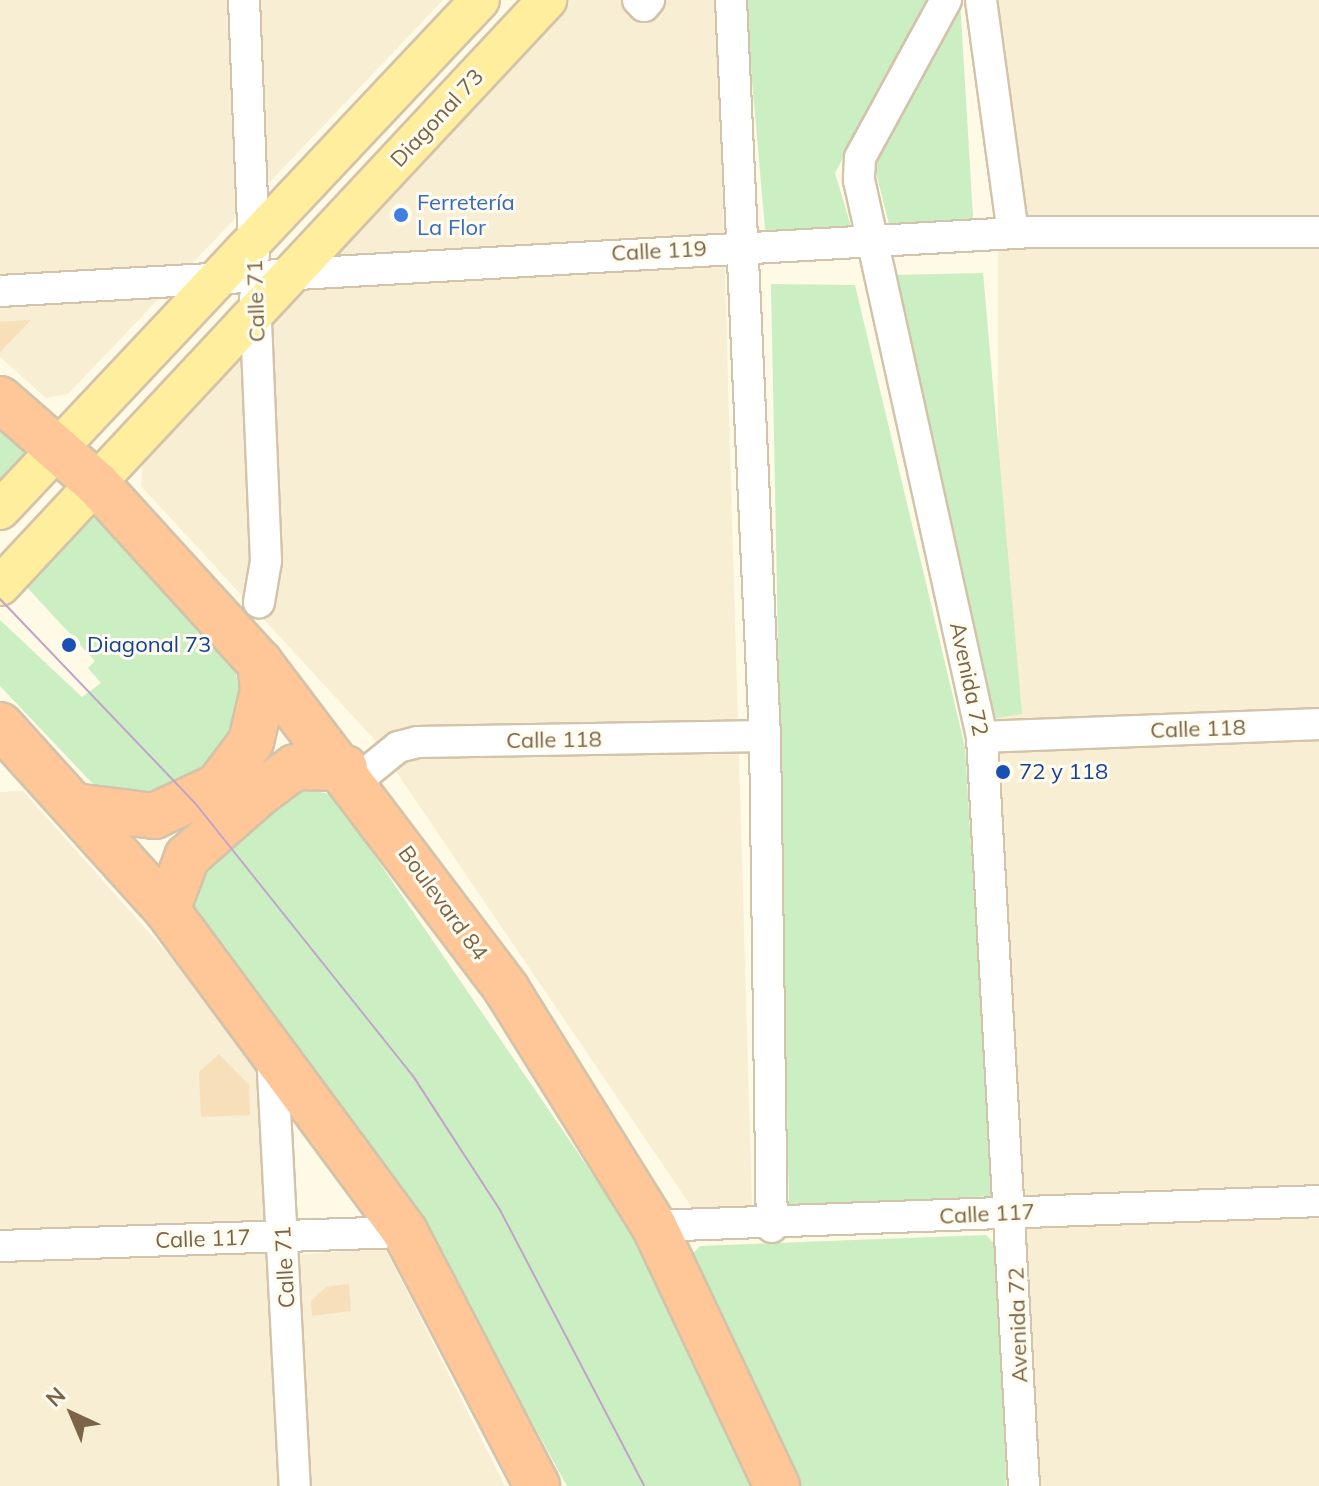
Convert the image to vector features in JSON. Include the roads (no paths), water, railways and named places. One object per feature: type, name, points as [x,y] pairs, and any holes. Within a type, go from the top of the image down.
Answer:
[{"type":"highway","name":"Boulevard 84","points":[[0,399],[60,448],[97,484],[260,663],[350,775],[507,990],[654,1226],[777,1486]]},
{"type":"highway","points":[[82,807],[154,816],[218,786],[251,742],[263,690],[260,663]]},
{"type":"highway","points":[[0,725],[82,807],[167,910],[272,1048],[405,1232],[537,1486]]},
{"type":"highway","points":[[167,910],[187,857],[261,792],[295,767],[350,775]]},
{"type":"main road","points":[[0,510],[246,264],[480,0]]},
{"type":"main road","name":"Diagonal 73","points":[[0,586],[547,0]]},
{"type":"street","name":"Calle 71","points":[[244,0],[246,264],[255,312],[266,561],[259,602]]},
{"type":"street","points":[[638,0],[644,6],[649,0]]},
{"type":"street","points":[[731,0],[765,736],[772,1227]]},
{"type":"street","name":"Avenida 72","points":[[946,0],[860,158],[875,241],[982,737],[1013,1212],[1024,1486]]},
{"type":"street","points":[[981,0],[1013,233]]},
{"type":"street","name":"Calle 119","points":[[0,291],[246,264],[296,269],[1013,233],[1319,232]]},
{"type":"street","name":"Calle 118","points":[[982,737],[1319,724]]},
{"type":"street","name":"Calle 118","points":[[350,775],[398,747],[418,742],[765,736]]},
{"type":"street","name":"Calle 71","points":[[272,1048],[295,1486]]},
{"type":"street","name":"Calle 117","points":[[654,1226],[772,1227],[1013,1212],[1319,1201]]},
{"type":"street","name":"Calle 117","points":[[0,1246],[405,1232]]},
{"type":"tram line","points":[[0,599],[195,803],[413,1076],[500,1210],[644,1486]]},
{"type":"place","name":"Ferretería La Flor","points":[[401,215]]},
{"type":"place","name":"Diagonal 73","points":[[69,645]]},
{"type":"place","name":"72 y 118","points":[[1003,772]]}]
